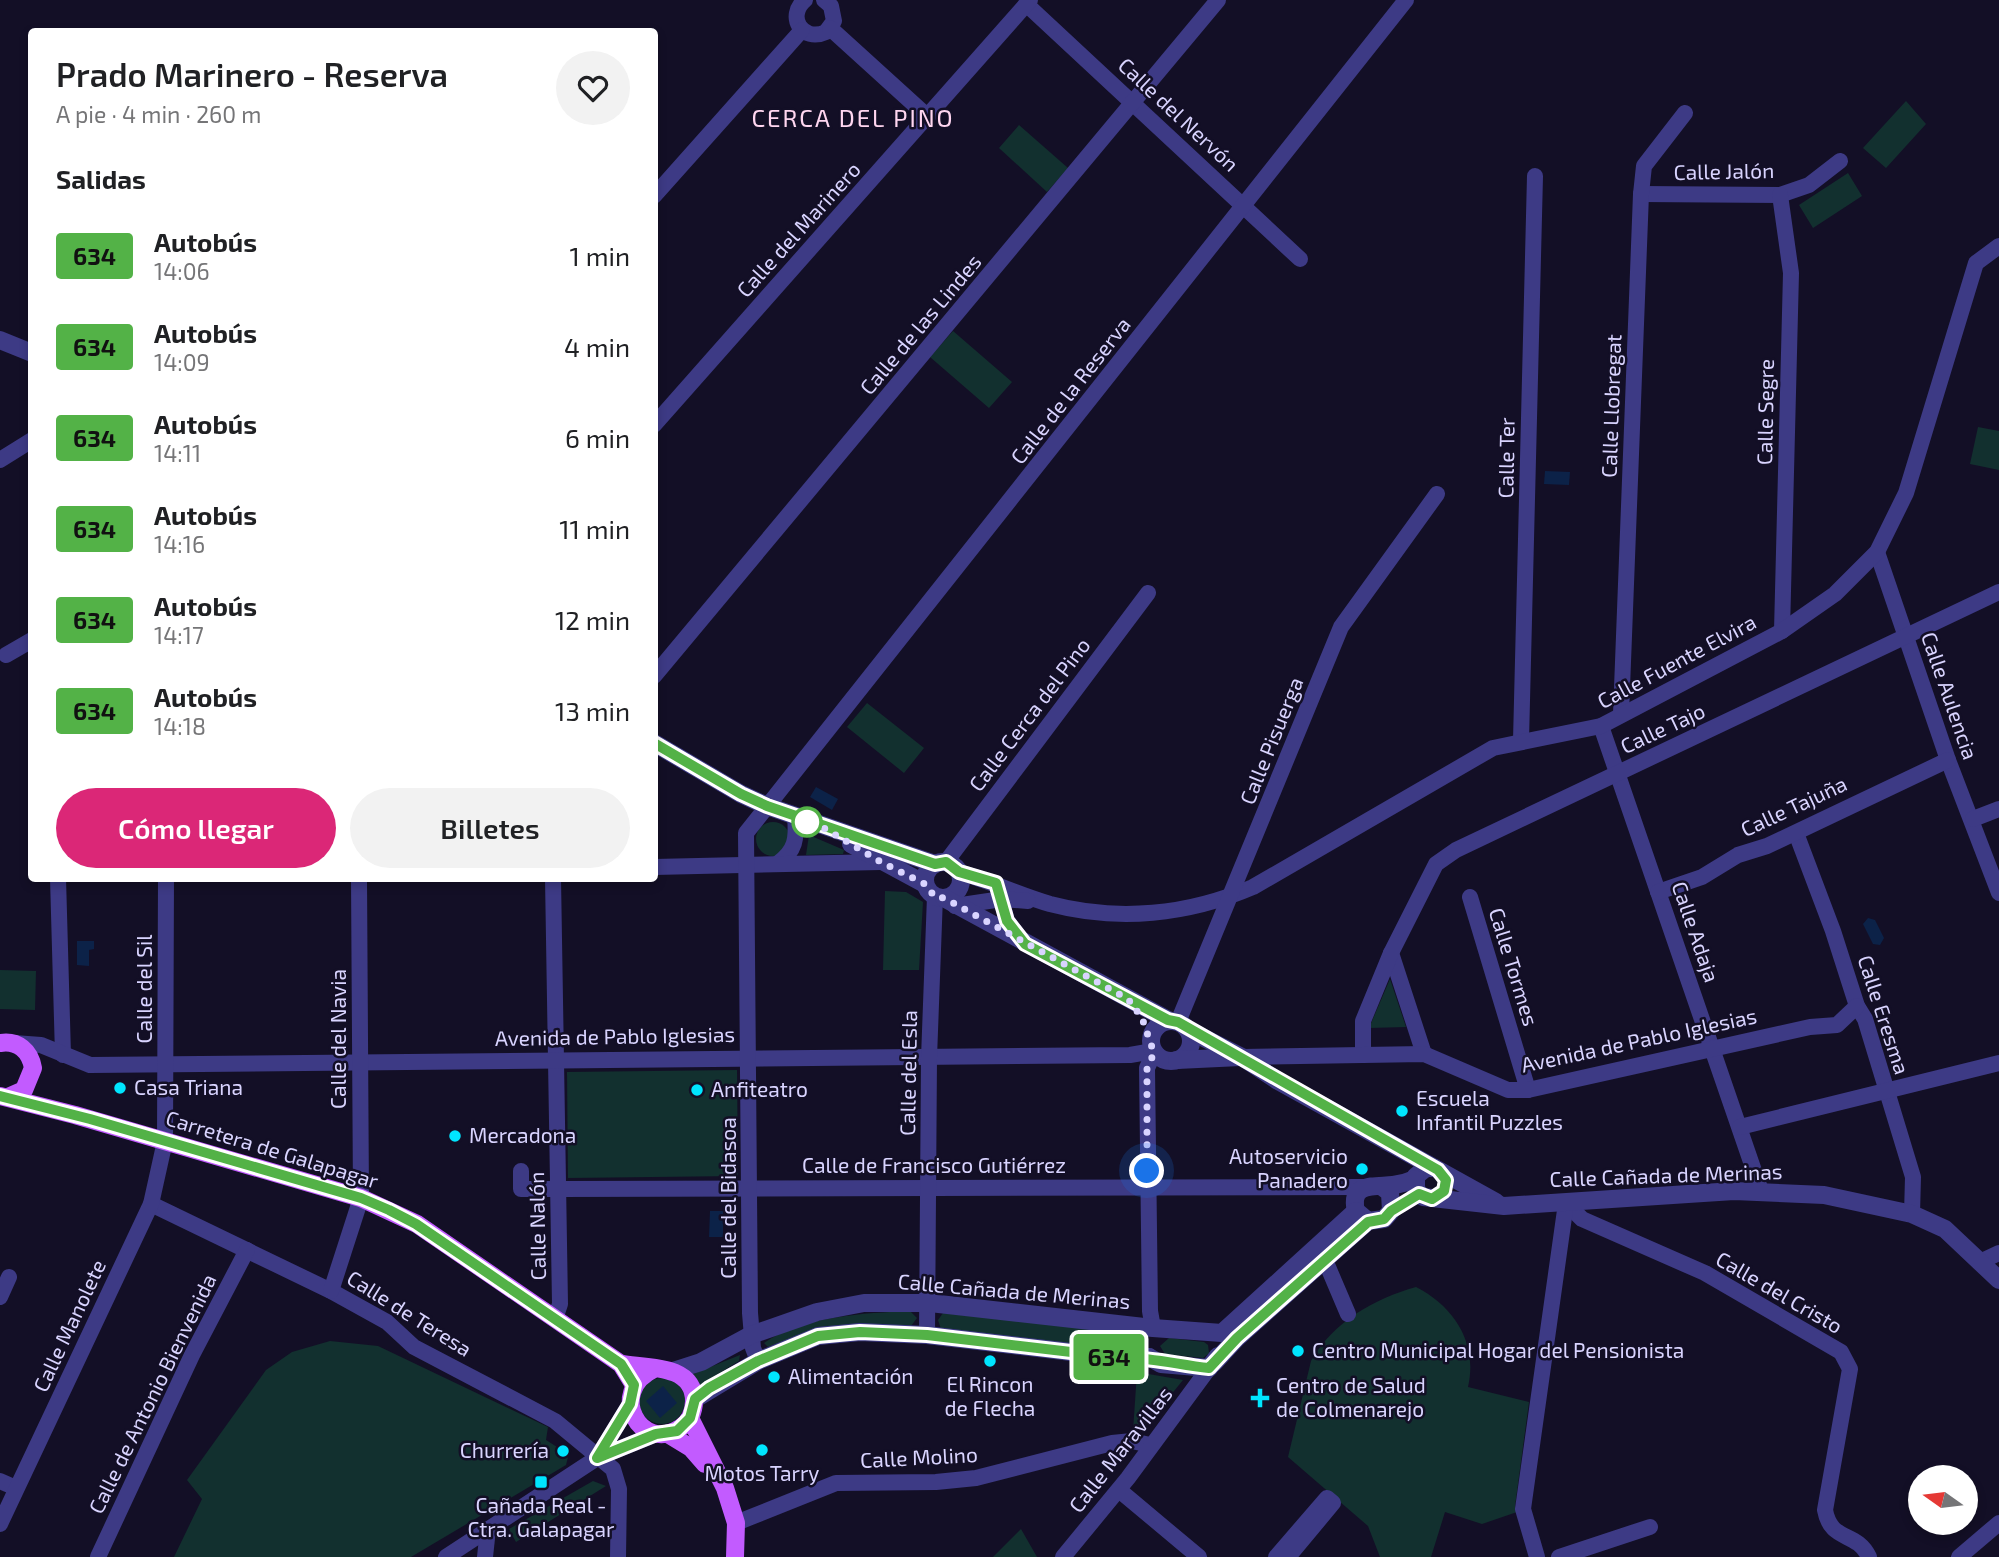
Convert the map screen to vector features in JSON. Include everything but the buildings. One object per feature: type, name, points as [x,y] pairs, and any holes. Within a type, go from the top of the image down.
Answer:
[{"type":"main road","points":[[7,1043],[22,1047],[35,1060],[55,1104],[75,1115]]},
{"type":"main road","points":[[4,1096],[24,1090],[35,1060]]},
{"type":"main road","name":"Carretera de Galapagar","points":[[4,1096],[361,1198],[416,1224],[621,1364]]},
{"type":"main road","points":[[621,1364],[673,1371],[688,1382],[695,1399],[690,1418],[677,1431],[662,1434]]},
{"type":"main road","points":[[621,1364],[634,1385]]},
{"type":"main road","points":[[654,1369],[643,1374],[634,1385],[630,1404],[638,1423],[691,1448],[725,1488]]},
{"type":"main road","points":[[690,1418],[725,1488],[736,1523],[735,1557]]},
{"type":"street","points":[[805,0],[796,13],[802,30],[813,35],[830,28]]},
{"type":"street","name":"Calle de las Lindes","points":[[658,671],[1218,0]]},
{"type":"street","name":"Calle de la Reserva","points":[[767,806],[1406,0]]},
{"type":"street","points":[[827,1],[834,13],[830,28]]},
{"type":"street","name":"Calle del Nervón","points":[[1028,2],[1300,259]]},
{"type":"street","name":"Calle del Marinero","points":[[658,421],[1028,2]]},
{"type":"street","points":[[830,28],[928,117]]},
{"type":"street","points":[[658,192],[802,30]]},
{"type":"street","name":"Calle Llobregat","points":[[1621,714],[1641,194],[1644,166],[1685,113]]},
{"type":"street","name":"Calle Jalón","points":[[1641,194],[1780,194],[1810,185],[1840,161]]},
{"type":"street","name":"Calle Ter","points":[[1521,741],[1535,176]]},
{"type":"street","name":"Calle Segre","points":[[1780,194],[1791,273],[1782,631]]},
{"type":"street","name":"Calle Fuente Elvira","points":[[947,866],[999,891],[1096,914],[1117,916],[1173,911],[1230,897],[1253,887],[1493,748],[1601,726],[1782,631],[1835,594],[1877,552],[1906,493],[1976,263],[1999,246]]},
{"type":"street","points":[[0,340],[28,351]]},
{"type":"street","points":[[0,460],[28,442]]},
{"type":"street","name":"Calle Pisuerga","points":[[1178,1024],[1341,627],[1437,494]]},
{"type":"street","name":"Calle Aulencia","points":[[1877,552],[1948,760],[1973,819],[1999,893]]},
{"type":"street","name":"Calle Cerca del Pino","points":[[947,866],[1148,593]]},
{"type":"street","name":"Calle Tajo","points":[[1363,1055],[1363,1021],[1391,953],[1436,864],[1456,850],[1999,593]]},
{"type":"street","points":[[6,655],[28,642]]},
{"type":"street","name":"Calle Adaja","points":[[1601,726],[1761,1191]]},
{"type":"street","points":[[658,745],[741,794],[767,806],[824,828],[947,866],[961,879],[957,892],[940,896]]},
{"type":"street","name":"Calle Tajuña","points":[[1658,892],[1702,877],[1738,855],[1796,833],[1948,760]]},
{"type":"street","points":[[741,794],[751,825]]},
{"type":"street","points":[[748,865],[747,833],[767,806]]},
{"type":"street","points":[[1973,819],[1999,809]]},
{"type":"street","points":[[777,864],[793,850],[796,840],[795,817]]},
{"type":"street","points":[[824,828],[1025,944],[1242,1057],[1404,1152],[1427,1181],[1504,1206]]},
{"type":"street","name":"Calle Eresma","points":[[1796,833],[1833,931],[1857,1006],[1865,1019],[1913,1177],[1912,1214]]},
{"type":"street","points":[[658,867],[881,862]]},
{"type":"street","name":"Calle del Bidasoa","points":[[748,865],[751,1335],[758,1361]]},
{"type":"street","points":[[940,896],[926,876],[947,866]]},
{"type":"street","points":[[58,882],[60,1007],[70,1057]]},
{"type":"street","name":"Calle del Sil","points":[[165,1141],[166,882]]},
{"type":"street","name":"Calle del Navia","points":[[331,1291],[361,1198],[359,882]]},
{"type":"street","name":"Calle Nalón","points":[[553,882],[561,1304],[555,1319]]},
{"type":"street","points":[[940,896],[999,891],[1007,921],[1025,944]]},
{"type":"street","name":"Calle del Esla","points":[[927,1335],[930,1303],[929,1058],[940,896]]},
{"type":"street","name":"Calle Tormes","points":[[1470,897],[1528,1090]]},
{"type":"street","points":[[1391,953],[1424,1054]]},
{"type":"street","points":[[1128,999],[1142,1018],[1153,1048],[1161,1059],[1177,1060],[1190,1048],[1178,1024]]},
{"type":"street","name":"Avenida de Pablo Iglesias","points":[[1177,1060],[1424,1054],[1508,1090],[1528,1090],[1810,1027],[1837,1025],[1857,1006]]},
{"type":"street","points":[[35,1060],[60,1007]]},
{"type":"street","points":[[1149,1357],[1148,1343],[1153,1328],[1147,1186],[1147,1068],[1153,1048],[1153,1030],[1178,1024]]},
{"type":"street","name":"Avenida de Pablo Iglesias","points":[[35,1060],[70,1057],[90,1065],[166,1065],[929,1058],[1130,1055],[1153,1048]]},
{"type":"street","points":[[1740,1127],[1999,1063]]},
{"type":"street","name":"Calle Manolete","points":[[0,1524],[151,1204],[165,1141]]},
{"type":"street","name":"Calle de Francisco Gutiérrez","points":[[521,1171],[522,1189],[1373,1186]]},
{"type":"street","points":[[1212,1366],[1220,1345],[1213,1334],[1229,1329],[1362,1216],[1384,1219],[1427,1181]]},
{"type":"street","name":"Calle Cañada de Merinas","points":[[1373,1186],[1427,1181],[1504,1206],[1761,1191],[1824,1195],[1912,1214],[1945,1229],[1982,1261],[1999,1280]]},
{"type":"street","points":[[1362,1216],[1357,1195],[1373,1186],[1390,1193],[1391,1211]]},
{"type":"street","points":[[1537,1557],[1523,1508],[1566,1203]]},
{"type":"street","name":"Calle del Cristo","points":[[1566,1203],[1582,1219],[1705,1273],[1840,1352],[1850,1369],[1825,1510],[1828,1525],[1838,1535],[1864,1546],[1869,1557]]},
{"type":"street","name":"Calle de Teresa","points":[[151,1204],[331,1291],[387,1322],[414,1347],[555,1421],[613,1469],[619,1489],[618,1557]]},
{"type":"street","points":[[1212,1366],[1237,1338],[1325,1260],[1362,1216]]},
{"type":"street","name":"Calle de Antonio Bienvenida","points":[[98,1557],[192,1355],[247,1250]]},
{"type":"street","points":[[1982,1261],[1999,1252]]},
{"type":"street","points":[[1325,1260],[1348,1314]]},
{"type":"street","points":[[0,1297],[9,1277]]},
{"type":"street","name":"Calle Cañada de Merinas","points":[[673,1371],[701,1362],[751,1335],[817,1312],[852,1305],[930,1303],[1213,1334]]},
{"type":"street","points":[[695,1399],[758,1361],[818,1336],[860,1332],[927,1335],[1122,1358],[1149,1357],[1161,1364],[1212,1366]]},
{"type":"street","name":"Calle Maravillas","points":[[1063,1557],[1119,1490],[1150,1445],[1212,1366]]},
{"type":"street","points":[[597,1458],[630,1404]]},
{"type":"street","points":[[446,1557],[597,1458],[662,1434]]},
{"type":"street","name":"Calle Molino","points":[[736,1523],[836,1483],[936,1482],[976,1478],[1112,1443],[1132,1441],[1150,1445]]},
{"type":"street","points":[[0,1481],[16,1488]]},
{"type":"street","points":[[1119,1490],[1199,1557]]},
{"type":"street","points":[[1276,1557],[1327,1498],[1333,1503],[1288,1557]]},
{"type":"street","points":[[1959,1557],[1999,1523]]},
{"type":"street","points":[[1559,1557],[1650,1527]]},
{"type":"street","points":[[485,1557],[488,1529]]},
{"type":"green space","points":[[1906,101],[1926,124],[1886,168],[1863,148]]},
{"type":"green space","points":[[1019,125],[1068,168],[1047,192],[999,148]]},
{"type":"green space","points":[[1848,173],[1862,196],[1813,228],[1799,205]]},
{"type":"green space","points":[[953,331],[1012,382],[989,408],[930,357]]},
{"type":"green space","points":[[1978,427],[1999,431],[1999,470],[1970,464]]},
{"type":"green space","points":[[867,703],[924,748],[904,773],[847,727]]},
{"type":"green space","points":[[773,822],[785,827],[790,839],[785,851],[773,856],[761,851],[756,839],[761,827]]},
{"type":"green space","points":[[809,835],[844,850],[843,854],[806,855]]},
{"type":"green space","points":[[885,891],[906,892],[923,902],[919,970],[883,970]]},
{"type":"green space","points":[[0,970],[36,971],[35,1010],[0,1009]]},
{"type":"green space","points":[[1390,979],[1406,1027],[1369,1028]]},
{"type":"green space","points":[[737,1070],[738,1176],[568,1178],[567,1072]]},
{"type":"green space","points":[[1416,1287],[1442,1305],[1460,1328],[1470,1356],[1468,1387],[1529,1402],[1515,1506],[1517,1512],[1482,1524],[1445,1512],[1431,1557],[1380,1557],[1368,1526],[1288,1457],[1311,1361],[1320,1347],[1343,1323],[1370,1305]]},
{"type":"green space","points":[[910,1311],[917,1318],[911,1326],[817,1329],[768,1347],[764,1343],[779,1334],[815,1322],[854,1315]]},
{"type":"green space","points":[[943,1313],[1137,1334],[1141,1343],[1133,1352],[941,1329],[938,1320]]},
{"type":"green space","points":[[1169,1338],[1204,1342],[1208,1345],[1209,1353],[1203,1358],[1165,1354],[1160,1346]]},
{"type":"green space","points":[[330,1341],[378,1346],[548,1427],[546,1440],[557,1447],[561,1459],[568,1457],[566,1465],[411,1557],[174,1557],[202,1499],[187,1480],[266,1370],[292,1352]]},
{"type":"green space","points":[[740,1355],[739,1361],[700,1385],[693,1374]]},
{"type":"green space","points":[[1137,1372],[1183,1380],[1148,1423],[1133,1431]]},
{"type":"green space","points":[[662,1378],[678,1385],[685,1401],[678,1417],[662,1424],[646,1417],[639,1401],[646,1385]]},
{"type":"green space","points":[[593,1481],[606,1486],[516,1542],[509,1529]]},
{"type":"green space","points":[[1021,1529],[1037,1557],[993,1557]]},
{"type":"water","points":[[1545,471],[1570,472],[1569,485],[1544,484]]},
{"type":"water","points":[[816,787],[838,799],[832,810],[810,797]]},
{"type":"water","points":[[1868,918],[1875,920],[1884,938],[1880,945],[1873,944],[1863,924]]},
{"type":"water","points":[[77,941],[94,941],[94,949],[89,950],[89,966],[77,965]]},
{"type":"water","points":[[710,1211],[723,1211],[723,1237],[709,1237]]},
{"type":"water","points":[[663,1386],[677,1403],[660,1418],[646,1401]]},
{"type":"bus line","name":"634","points":[[0,1096],[75,1115],[361,1198],[416,1224],[621,1364],[634,1385],[630,1404],[597,1458],[656,1434],[677,1431],[690,1418],[695,1399],[709,1388],[758,1361],[818,1336],[860,1332],[927,1335],[1122,1358],[1149,1357],[1161,1364],[1209,1368],[1237,1338],[1368,1222],[1384,1219],[1391,1211],[1419,1194],[1432,1199],[1444,1191],[1446,1180],[1440,1171],[1278,1081],[1242,1057],[1188,1030],[1184,1025],[1168,1020],[1025,944],[1007,921],[996,883],[959,872],[954,865],[946,862],[935,864],[824,828],[767,806],[741,794],[658,745]]},
{"type":"place","name":"Casa Triana","points":[[120,1088]]},
{"type":"place","name":"Anfiteatro","points":[[697,1090]]},
{"type":"place","name":"Escuela Infantil Puzzles","points":[[1402,1111]]},
{"type":"place","name":"Mercadona","points":[[455,1136]]},
{"type":"place","name":"Autoservicio Panadero","points":[[1362,1169]]},
{"type":"place","name":"Centro Municipal Hogar del Pensionista","points":[[1298,1351]]},
{"type":"place","name":"El Rincon de Flecha","points":[[990,1361]]},
{"type":"place","name":"Alimentación","points":[[774,1377]]},
{"type":"place","name":"Centro de Salud de Colmenarejo","points":[[1260,1398]]},
{"type":"place","name":"Motos Tarry","points":[[762,1450]]},
{"type":"place","name":"Churrería","points":[[563,1451]]},
{"type":"place","name":"Cañada Real - Ctra. Galapagar","points":[[541,1482]]},
{"type":"district","name":"CERCA DEL PINO","points":[[853,119]]},
{"type":"route","points":[[807,822],[804,821],[824,828],[925,884],[935,897],[944,898],[1128,999],[1142,1018],[1154,1053],[1147,1068],[1147,1171]]}]
